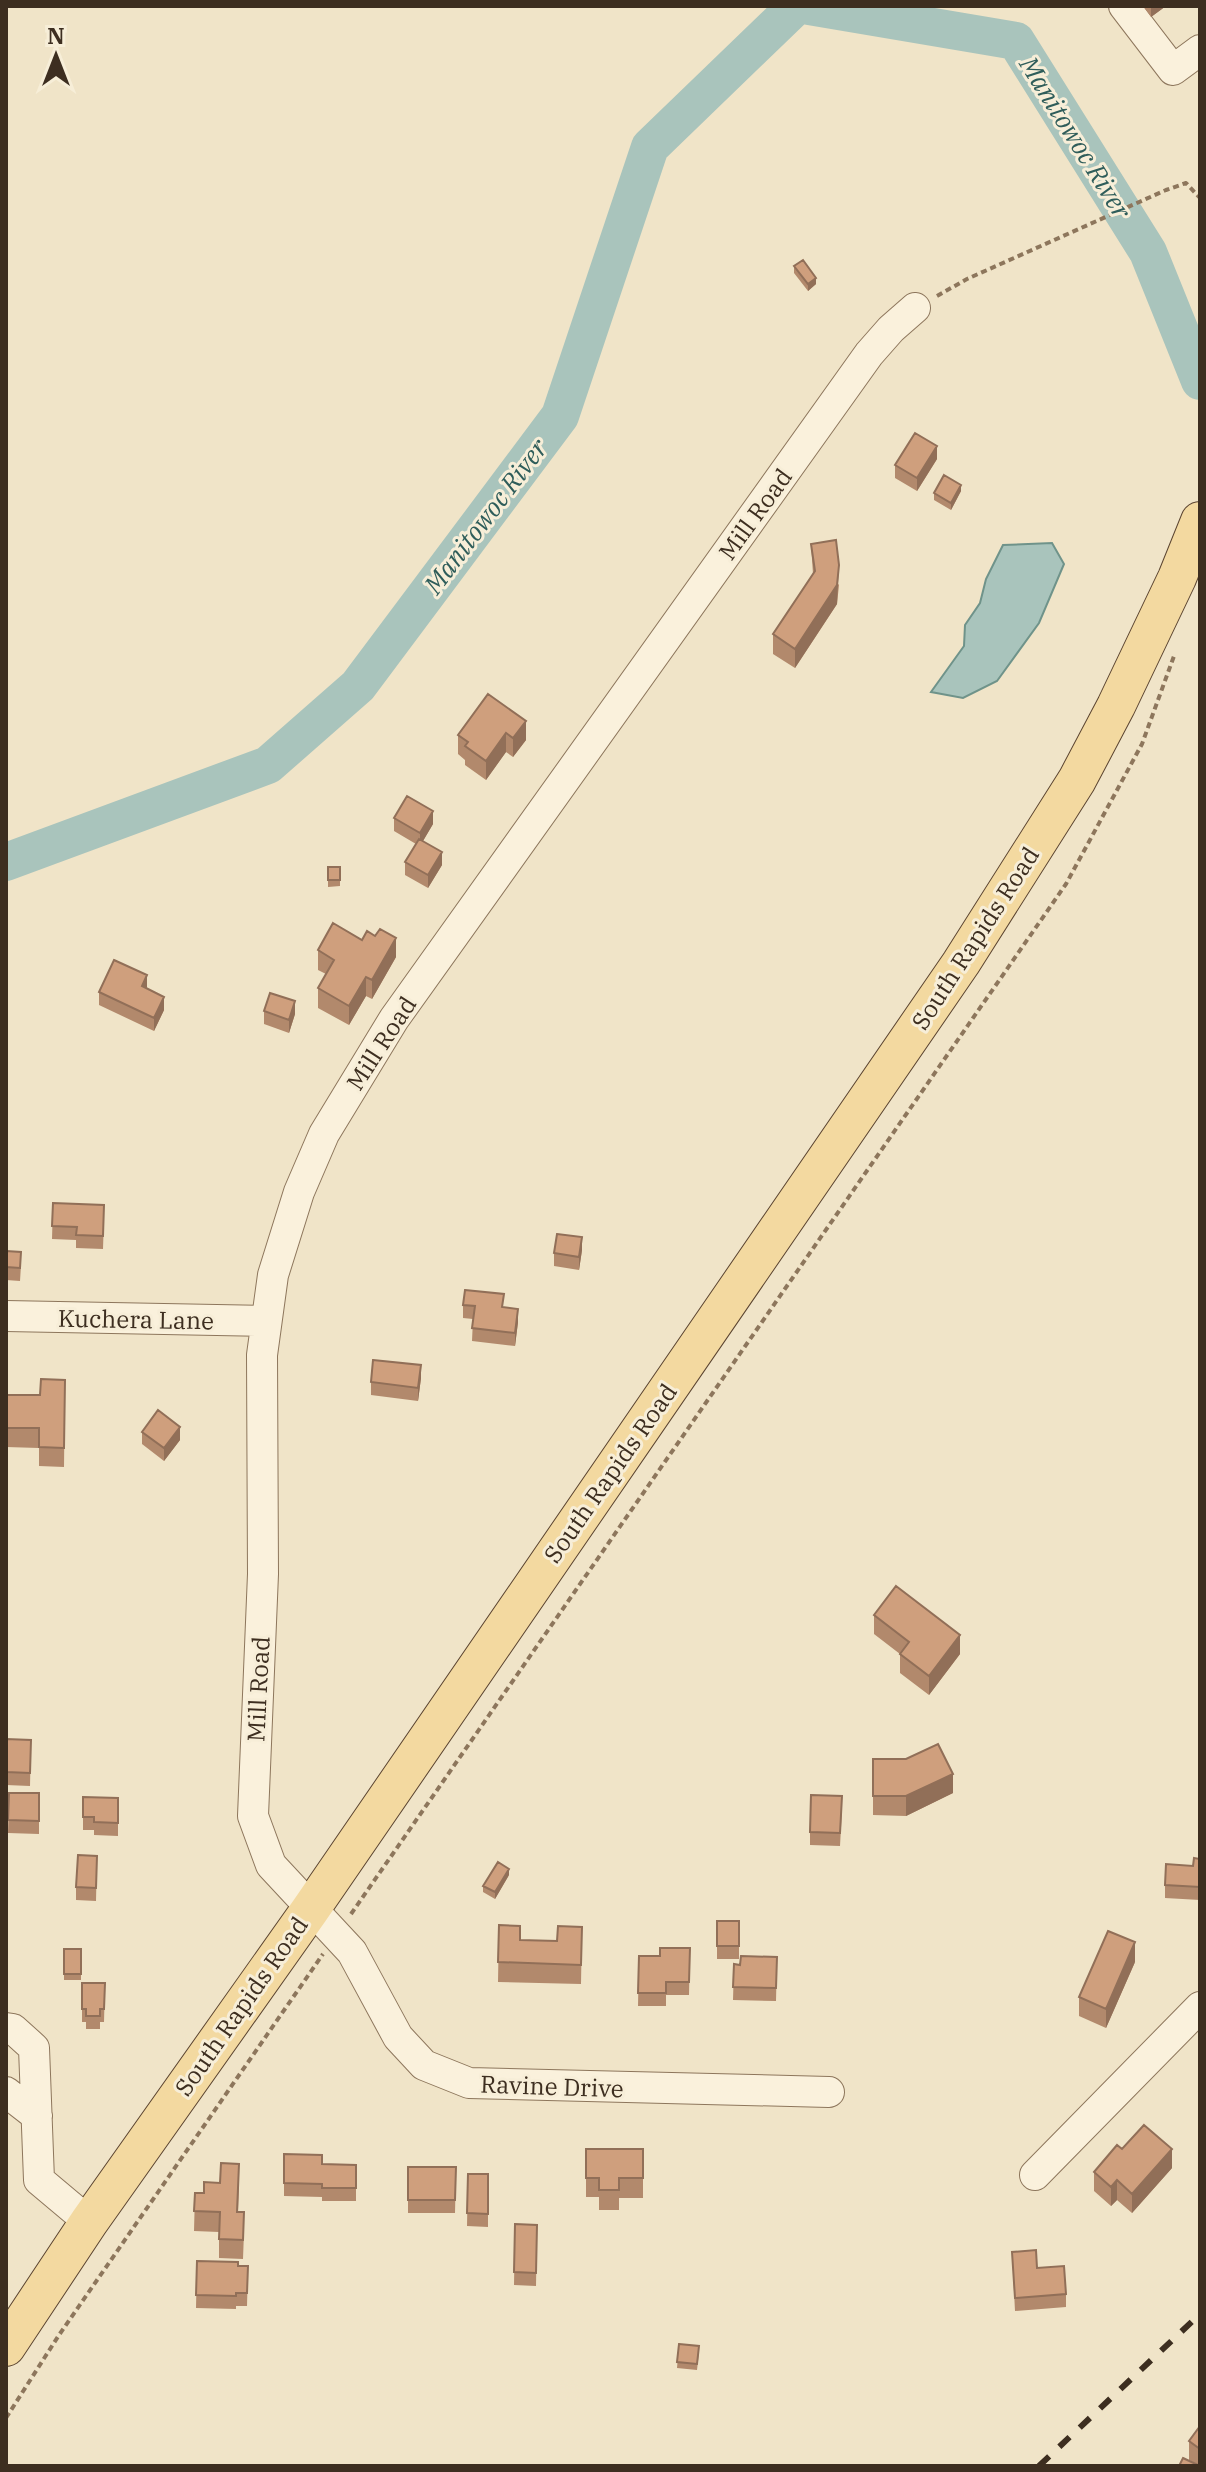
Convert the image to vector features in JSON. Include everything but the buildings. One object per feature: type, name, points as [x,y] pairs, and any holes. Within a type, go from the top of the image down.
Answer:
[{"type":"main road","name":"South Rapids Road","points":[[6,2347],[89,2222],[323,1923],[961,963],[1077,780],[1177,578],[1200,521]]},
{"type":"street","points":[[1124,6],[1173,70],[1200,50]]},
{"type":"street","name":"Mill Road","points":[[323,1923],[271,1865],[253,1816],[263,1574],[262,1355],[273,1275],[299,1192],[324,1134],[394,1019],[869,354],[915,308]]},
{"type":"street","name":"Kuchera Lane","points":[[6,1316],[265,1321]]},
{"type":"street","name":"Ravine Drive","points":[[323,1923],[352,1952],[398,2037],[424,2065],[469,2083],[829,2092]]},
{"type":"street","points":[[1035,2175],[1200,2007]]},
{"type":"street","points":[[6,2028],[13,2029],[34,2048],[39,2180],[89,2222]]},
{"type":"street","points":[[6,2092],[37,2116]]},
{"type":"path","points":[[915,308],[967,279],[1166,190],[1186,183],[1200,198]]},
{"type":"path","points":[[6,2418],[323,1923],[1066,884],[1142,744],[1179,642]]},
{"type":"water","points":[[1052,543],[1064,564],[1039,623],[997,681],[963,698],[931,692],[964,646],[965,625],[980,603],[986,579],[1003,545]]},
{"type":"waterway","name":"Manitowoc River","points":[[6,862],[268,765],[358,686],[560,416],[650,147],[796,6]]},
{"type":"waterway","name":"Manitowoc River","points":[[809,6],[1016,41],[1148,252],[1200,381]]},
{"type":"railway","points":[[1039,2466],[1200,2314]]}]
